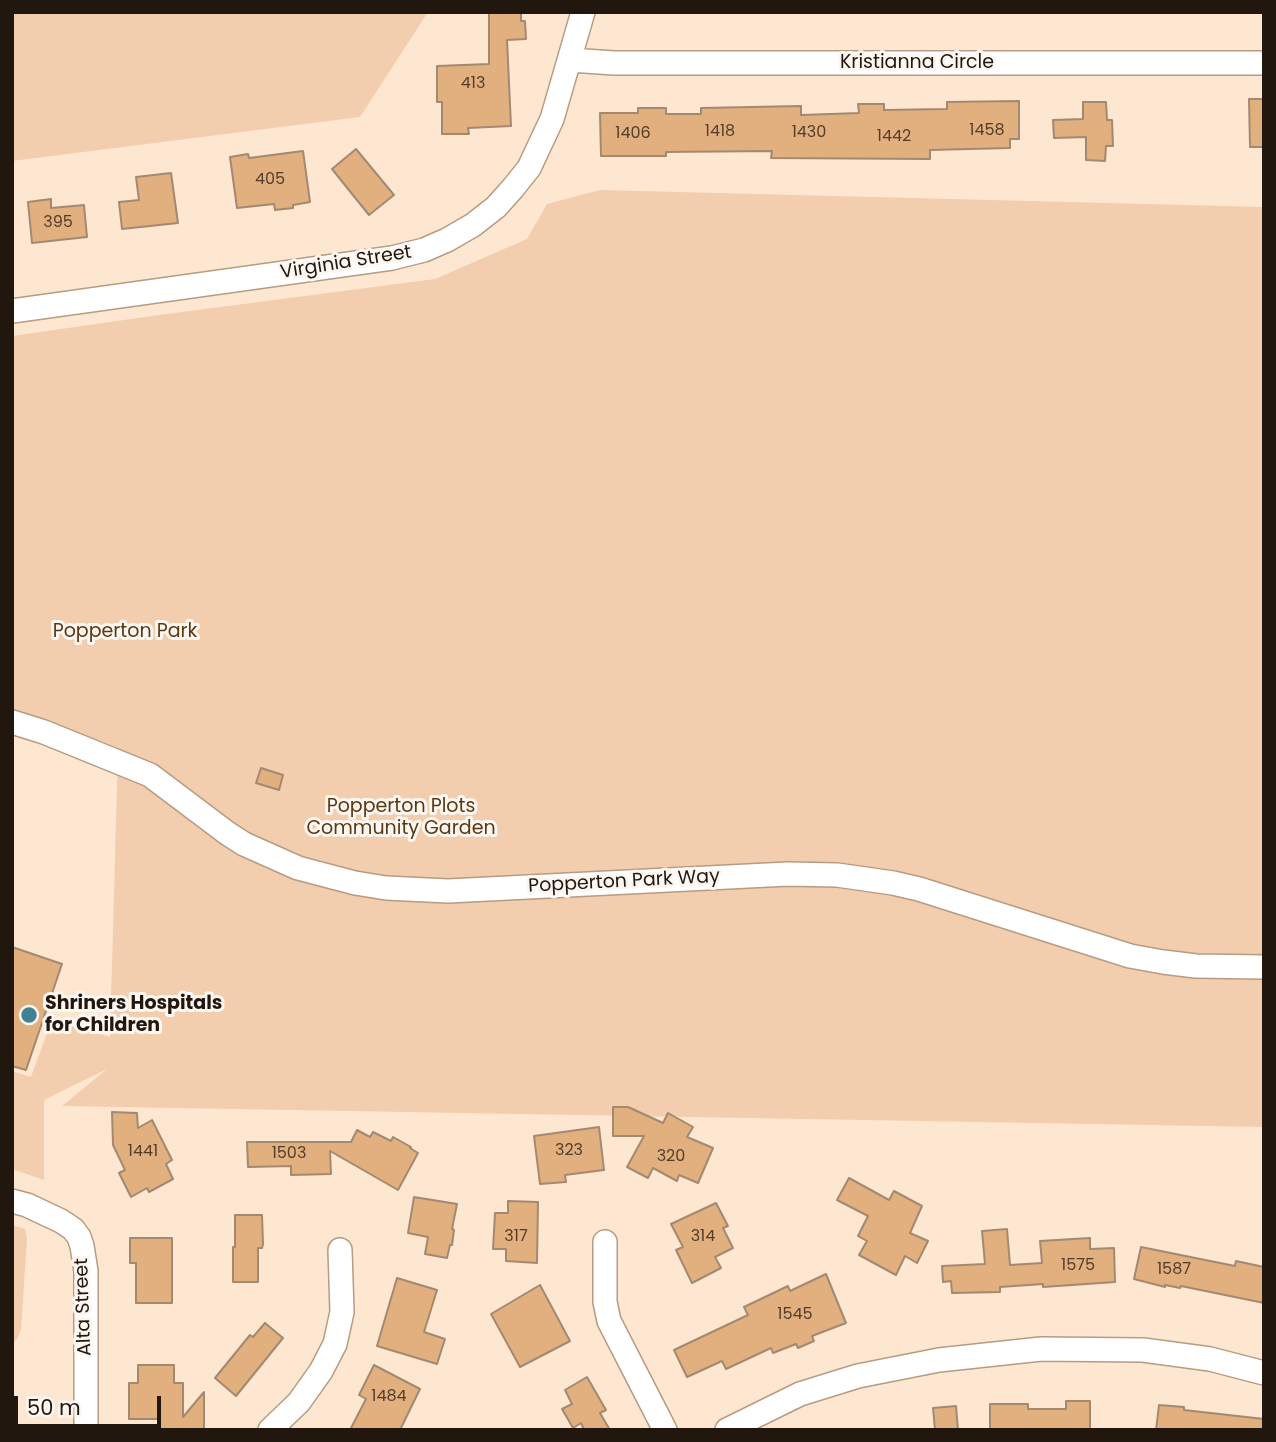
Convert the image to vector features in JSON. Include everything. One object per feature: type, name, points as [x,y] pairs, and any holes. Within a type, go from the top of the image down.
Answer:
[{"type":"street","name":"Virginia Street","points":[[12,311],[392,258],[424,250],[447,240],[496,207],[529,168],[552,119],[583,12]]},
{"type":"street","name":"Kristianna Circle","points":[[570,60],[614,63],[1264,63]]},
{"type":"street","name":"Popperton Park Way","points":[[12,722],[85,747],[150,775],[244,844],[298,868],[355,883],[396,889],[448,891],[788,874],[837,875],[919,889],[1130,956],[1196,966],[1264,967]]},
{"type":"street","name":"Alta Street","points":[[12,1200],[49,1215],[73,1229],[82,1246],[86,1271],[86,1430]]},
{"type":"street","points":[[605,1242],[605,1302],[608,1321],[665,1430]]},
{"type":"street","points":[[270,1430],[299,1402],[321,1371],[335,1344],[342,1312],[340,1250]]},
{"type":"street","points":[[727,1430],[800,1394],[858,1376],[939,1360],[1041,1349],[1143,1350],[1210,1360],[1264,1373]]},
{"type":"green space","points":[[12,12],[428,12],[360,117],[12,161]]},
{"type":"green space","points":[[600,190],[1264,207],[1264,1127],[62,1106],[107,1069],[44,1100],[44,1180],[12,1169],[12,1071],[31,1077],[52,1019],[110,1037],[118,748],[49,721],[12,710],[12,336],[435,279],[527,239],[547,204]]},
{"type":"green space","points":[[12,1225],[25,1229],[27,1239],[21,1330],[12,1343]]},
{"type":"building","points":[[489,12],[521,12],[521,21],[525,21],[526,39],[507,40],[511,126],[468,128],[469,134],[442,134],[442,102],[437,102],[437,66],[489,64]]},
{"type":"building","points":[[1249,99],[1264,99],[1264,147],[1250,147]]},
{"type":"building","points":[[1019,101],[1019,139],[1010,139],[1010,148],[930,150],[930,159],[771,158],[772,151],[601,156],[600,113],[638,113],[638,108],[666,108],[666,114],[701,114],[701,108],[801,106],[801,115],[859,113],[858,104],[884,104],[884,110],[947,109],[947,102]]},
{"type":"building","points":[[1083,102],[1106,102],[1107,120],[1112,120],[1113,146],[1106,146],[1105,161],[1086,160],[1086,137],[1054,138],[1053,120],[1083,119]]},
{"type":"building","points":[[356,149],[394,195],[369,215],[332,169]]},
{"type":"building","points":[[303,151],[310,202],[275,210],[274,204],[237,208],[230,157],[248,154],[249,158]]},
{"type":"building","points":[[171,173],[178,223],[122,229],[119,202],[139,200],[136,177]]},
{"type":"building","points":[[51,199],[51,208],[84,205],[87,237],[32,243],[28,202]]},
{"type":"building","points":[[261,768],[283,775],[279,790],[256,783]]},
{"type":"building","name":"Shriners Hospitals for Children","points":[[12,947],[62,964],[26,1070],[12,1066]]},
{"type":"building","points":[[613,1107],[628,1107],[663,1123],[668,1113],[693,1127],[687,1137],[713,1148],[698,1183],[679,1175],[677,1181],[653,1168],[648,1178],[627,1167],[644,1136],[613,1136]]},
{"type":"building","points":[[112,1112],[137,1113],[138,1128],[152,1120],[172,1160],[166,1164],[173,1179],[149,1192],[147,1188],[131,1197],[119,1173],[125,1170],[113,1145]]},
{"type":"building","points":[[599,1127],[604,1170],[565,1175],[566,1182],[540,1184],[534,1136]]},
{"type":"building","points":[[357,1130],[370,1137],[373,1132],[391,1141],[393,1137],[418,1153],[398,1190],[330,1151],[331,1174],[291,1175],[291,1166],[248,1167],[247,1142],[351,1142]]},
{"type":"building","points":[[849,1178],[889,1200],[894,1191],[922,1206],[910,1233],[928,1241],[917,1263],[905,1256],[896,1275],[859,1255],[867,1241],[858,1236],[868,1216],[837,1200]]},
{"type":"building","points":[[414,1197],[457,1204],[452,1245],[447,1258],[425,1254],[428,1237],[408,1233]]},
{"type":"building","points":[[508,1201],[538,1202],[537,1263],[506,1261],[506,1249],[493,1249],[495,1213],[508,1213]]},
{"type":"building","points":[[716,1203],[728,1226],[723,1228],[733,1248],[715,1257],[721,1268],[692,1283],[676,1250],[683,1247],[671,1224]]},
{"type":"building","points":[[235,1215],[262,1215],[263,1244],[262,1248],[258,1248],[258,1282],[233,1282]]},
{"type":"building","points":[[1007,1229],[1010,1265],[1042,1263],[1040,1241],[1090,1238],[1090,1249],[1114,1248],[1115,1282],[1043,1287],[1043,1284],[1000,1287],[1000,1292],[952,1293],[951,1281],[943,1282],[942,1266],[985,1264],[982,1231]]},
{"type":"building","points":[[130,1238],[172,1238],[172,1303],[136,1303],[136,1263],[130,1263]]},
{"type":"building","points":[[1141,1247],[1235,1266],[1236,1261],[1264,1267],[1264,1303],[1181,1286],[1165,1287],[1134,1279]]},
{"type":"building","points":[[826,1274],[846,1323],[812,1336],[814,1341],[798,1348],[796,1344],[773,1353],[771,1348],[726,1369],[722,1361],[687,1377],[674,1350],[748,1315],[744,1307],[788,1286],[790,1291]]},
{"type":"building","points":[[397,1278],[437,1290],[424,1332],[445,1339],[437,1364],[377,1346]]},
{"type":"building","points":[[540,1285],[570,1341],[520,1367],[491,1314]]},
{"type":"building","points":[[265,1323],[283,1338],[236,1396],[215,1378],[250,1335],[253,1337]]},
{"type":"building","points":[[138,1365],[174,1365],[174,1383],[183,1383],[183,1417],[204,1392],[204,1430],[159,1430],[159,1419],[129,1419],[129,1383],[138,1383]]},
{"type":"building","points":[[374,1365],[420,1389],[400,1430],[350,1430],[366,1399],[359,1395]]},
{"type":"building","points":[[587,1377],[606,1410],[600,1413],[610,1430],[584,1430],[581,1423],[573,1428],[562,1409],[572,1404],[565,1390]]},
{"type":"building","points":[[1066,1401],[1090,1401],[1090,1430],[990,1430],[990,1404],[1028,1404],[1028,1409],[1066,1409]]},
{"type":"building","points":[[1159,1405],[1264,1419],[1264,1430],[1156,1430]]},
{"type":"building","points":[[956,1406],[958,1430],[935,1430],[933,1408]]},
{"type":"place","name":"Shriners Hospitals for Children","points":[[29,1015]]},
{"type":"park label","name":"Popperton Park","points":[[125,632]]},
{"type":"park label","name":"Popperton Plots Community Garden","points":[[401,818]]}]
